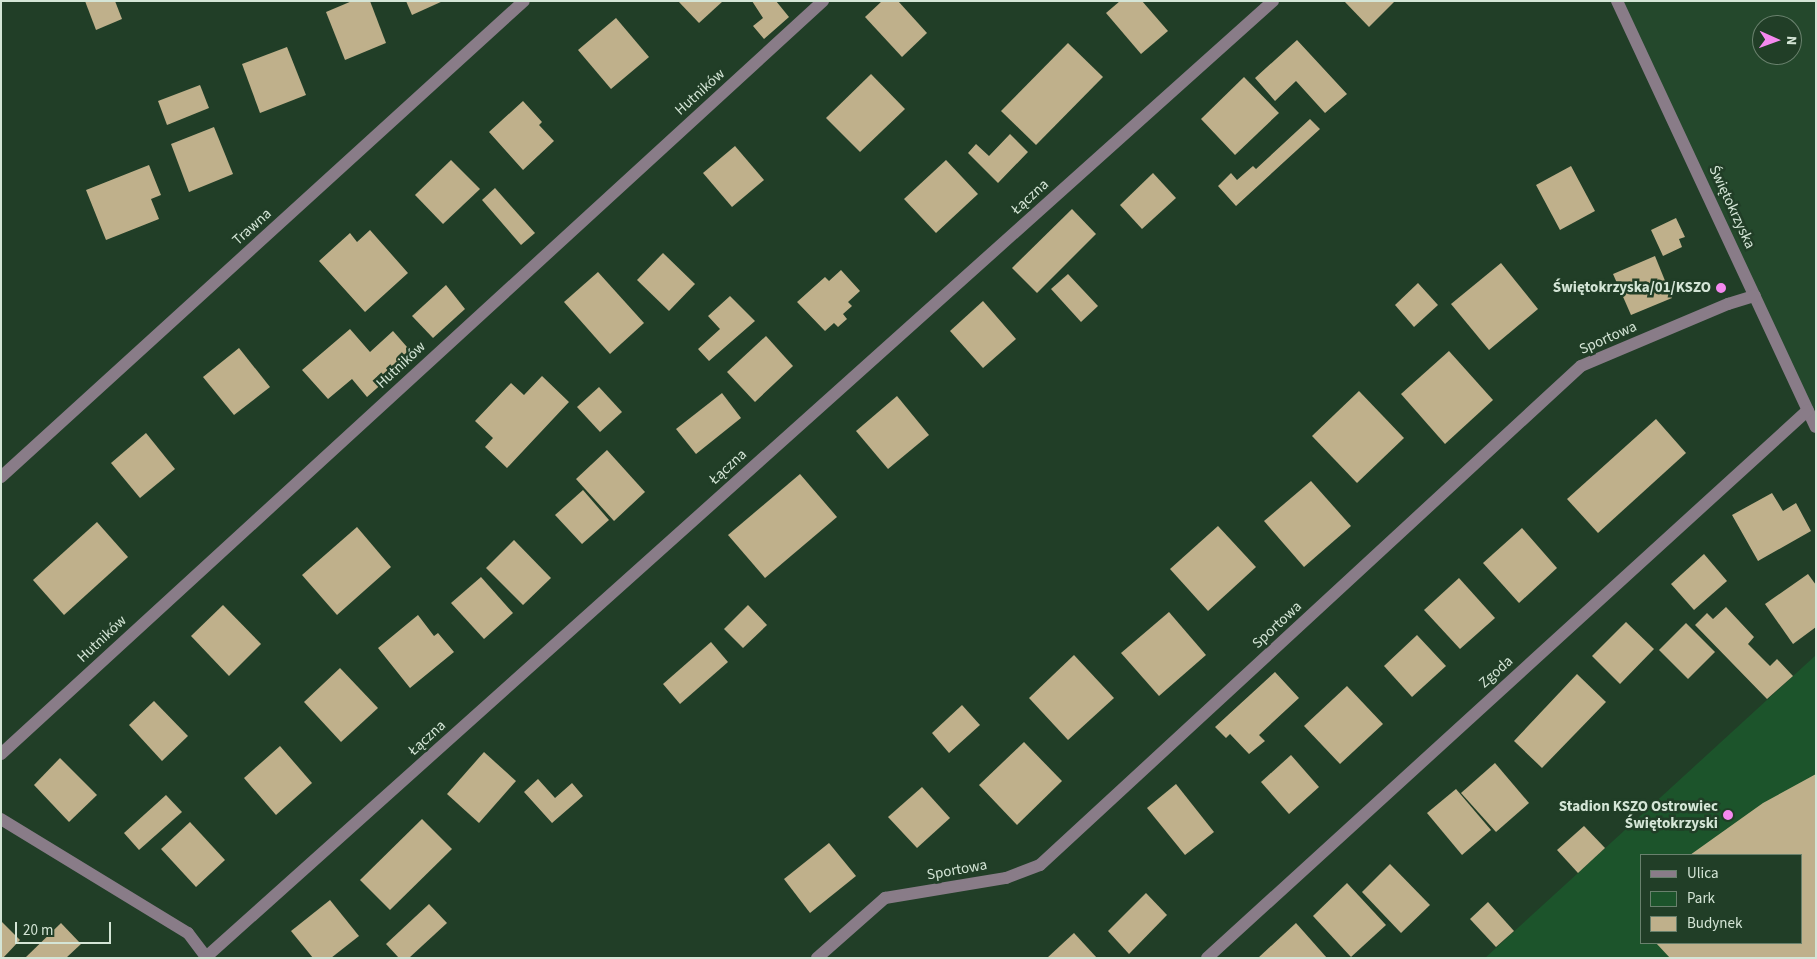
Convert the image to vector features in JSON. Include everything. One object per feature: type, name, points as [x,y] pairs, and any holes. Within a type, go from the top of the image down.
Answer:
[{"type":"street","name":"Trawna","points":[[1,477],[524,1]]},
{"type":"street","name":"Hutników","points":[[1,754],[823,1]]},
{"type":"street","name":"Łączna","points":[[206,957],[1273,1]]},
{"type":"street","name":"Świętokrzyska","points":[[1617,1],[1816,427]]},
{"type":"street","name":"Sportowa","points":[[817,958],[885,898],[1006,878],[1040,865],[1581,366],[1728,304],[1754,296]]},
{"type":"street","name":"Zgoda","points":[[1207,958],[1808,410]]},
{"type":"street","points":[[1,819],[188,933],[206,957]]},
{"type":"shaded area","points":[[1617,1],[1816,1],[1816,407],[1808,410]]},
{"type":"green space","name":"Stadion KSZO Ostrowiec Świętokrzyski","points":[[1816,655],[1816,958],[1485,958]]},
{"type":"building","points":[[85,1],[115,1],[122,19],[96,30]]},
{"type":"building","points":[[352,1],[370,1],[386,43],[345,60],[326,12]]},
{"type":"building","points":[[406,1],[443,1],[412,15]]},
{"type":"building","points":[[678,1],[723,1],[699,23]]},
{"type":"building","points":[[752,1],[776,1],[789,17],[764,39],[753,26],[763,18]]},
{"type":"building","points":[[882,1],[898,1],[927,33],[902,57],[865,17]]},
{"type":"building","points":[[1120,1],[1142,1],[1168,31],[1141,54],[1106,13]]},
{"type":"building","points":[[1344,1],[1395,1],[1369,27]]},
{"type":"building","points":[[616,18],[649,57],[611,89],[578,50]]},
{"type":"building","points":[[1297,40],[1347,94],[1325,113],[1296,81],[1275,101],[1255,78]]},
{"type":"building","points":[[1068,43],[1103,77],[1036,145],[1001,111]]},
{"type":"building","points":[[287,47],[306,95],[260,113],[242,64]]},
{"type":"building","points":[[871,74],[905,109],[860,152],[826,118]]},
{"type":"building","points":[[1244,77],[1279,113],[1235,155],[1201,119]]},
{"type":"building","points":[[200,85],[209,108],[167,125],[158,101]]},
{"type":"building","points":[[523,101],[542,122],[539,125],[554,141],[523,170],[489,132]]},
{"type":"building","points":[[1310,119],[1320,129],[1236,206],[1218,186],[1231,173],[1237,180],[1253,166],[1256,169]]},
{"type":"building","points":[[214,127],[233,174],[189,192],[171,144]]},
{"type":"building","points":[[1010,134],[1028,152],[998,183],[968,153],[976,144],[989,156]]},
{"type":"building","points":[[735,146],[764,180],[732,207],[703,173]]},
{"type":"building","points":[[451,160],[480,189],[443,224],[415,195]]},
{"type":"building","points":[[946,160],[978,194],[936,233],[904,199]]},
{"type":"building","points":[[149,165],[161,195],[151,199],[159,219],[106,240],[86,190]]},
{"type":"building","points":[[1571,166],[1595,211],[1560,230],[1536,185]]},
{"type":"building","points":[[1153,173],[1176,198],[1142,229],[1120,205]]},
{"type":"building","points":[[495,188],[535,233],[521,245],[482,200]]},
{"type":"building","points":[[1072,209],[1096,234],[1037,293],[1012,268]]},
{"type":"building","points":[[1676,218],[1685,237],[1679,239],[1682,247],[1663,256],[1651,230]]},
{"type":"building","points":[[370,230],[408,273],[365,312],[319,261],[350,233],[357,242]]},
{"type":"building","points":[[663,253],[695,284],[669,311],[637,280]]},
{"type":"building","points":[[1655,256],[1672,298],[1631,315],[1613,274]]},
{"type":"building","points":[[1501,263],[1538,309],[1489,350],[1451,304]]},
{"type":"building","points":[[841,270],[860,291],[848,302],[852,306],[843,314],[847,319],[838,327],[834,323],[825,331],[797,302],[825,277],[829,281]]},
{"type":"building","points":[[598,272],[644,323],[610,354],[564,302]]},
{"type":"building","points":[[1068,274],[1098,306],[1081,322],[1051,289]]},
{"type":"building","points":[[1418,283],[1438,305],[1414,327],[1395,305]]},
{"type":"building","points":[[446,285],[465,309],[433,338],[412,316]]},
{"type":"building","points":[[730,296],[755,321],[709,361],[698,349],[720,329],[708,316]]},
{"type":"building","points":[[983,301],[1016,339],[983,368],[950,331]]},
{"type":"building","points":[[350,329],[370,352],[393,331],[414,355],[367,397],[352,379],[328,399],[302,370]]},
{"type":"building","points":[[766,336],[793,366],[755,402],[727,372]]},
{"type":"building","points":[[239,348],[270,387],[234,415],[203,377]]},
{"type":"building","points":[[1449,351],[1493,400],[1445,444],[1401,394]]},
{"type":"building","points":[[542,376],[569,402],[507,468],[485,447],[493,438],[475,421],[511,383],[524,395]]},
{"type":"building","points":[[599,387],[622,412],[600,432],[577,407]]},
{"type":"building","points":[[1359,391],[1404,438],[1357,483],[1312,436]]},
{"type":"building","points":[[722,393],[741,418],[696,454],[676,429]]},
{"type":"building","points":[[897,396],[929,435],[888,469],[856,431]]},
{"type":"building","points":[[1656,419],[1686,453],[1598,533],[1567,499]]},
{"type":"building","points":[[146,433],[175,469],[140,498],[111,463]]},
{"type":"building","points":[[607,450],[645,492],[614,521],[576,479]]},
{"type":"building","points":[[800,474],[837,517],[765,578],[728,535]]},
{"type":"building","points":[[1311,481],[1351,526],[1304,567],[1264,521]]},
{"type":"building","points":[[583,490],[609,520],[582,544],[555,515]]},
{"type":"building","points":[[1772,493],[1783,511],[1796,503],[1811,531],[1758,561],[1732,515]]},
{"type":"building","points":[[97,522],[128,557],[64,615],[33,580]]},
{"type":"building","points":[[1218,526],[1256,567],[1208,611],[1170,569]]},
{"type":"building","points":[[357,527],[391,567],[337,615],[302,575]]},
{"type":"building","points":[[1522,528],[1557,568],[1519,603],[1483,563]]},
{"type":"building","points":[[514,540],[551,578],[523,605],[486,568]]},
{"type":"building","points":[[1704,554],[1727,581],[1694,610],[1671,584]]},
{"type":"building","points":[[1808,574],[1816,585],[1816,627],[1793,644],[1765,604]]},
{"type":"building","points":[[481,577],[513,613],[484,639],[451,603]]},
{"type":"building","points":[[1459,578],[1495,618],[1460,649],[1424,610]]},
{"type":"building","points":[[223,605],[261,644],[229,676],[191,636]]},
{"type":"building","points":[[748,605],[767,625],[743,648],[724,629]]},
{"type":"building","points":[[1726,607],[1754,637],[1748,644],[1770,666],[1777,659],[1793,676],[1767,699],[1695,625],[1707,613],[1713,619]]},
{"type":"building","points":[[1169,612],[1206,655],[1159,696],[1121,653]]},
{"type":"building","points":[[418,615],[434,636],[438,633],[454,652],[410,688],[378,648]]},
{"type":"building","points":[[1626,622],[1654,649],[1620,684],[1592,656]]},
{"type":"building","points":[[1686,623],[1715,652],[1688,679],[1659,650]]},
{"type":"building","points":[[1417,635],[1446,666],[1412,697],[1384,666]]},
{"type":"building","points":[[711,642],[728,662],[680,704],[663,684]]},
{"type":"building","points":[[1074,655],[1114,698],[1068,740],[1029,698]]},
{"type":"building","points":[[340,668],[378,708],[341,742],[304,702]]},
{"type":"building","points":[[1275,672],[1299,698],[1259,735],[1265,741],[1249,754],[1230,734],[1226,738],[1215,727]]},
{"type":"building","points":[[1577,674],[1606,702],[1542,768],[1514,741]]},
{"type":"building","points":[[1347,686],[1383,724],[1340,764],[1304,726]]},
{"type":"building","points":[[154,701],[188,736],[162,761],[129,725]]},
{"type":"building","points":[[962,705],[980,725],[949,753],[932,733]]},
{"type":"building","points":[[1024,742],[1062,781],[1017,825],[979,785]]},
{"type":"building","points":[[280,746],[312,783],[276,815],[244,778]]},
{"type":"building","points":[[484,752],[516,781],[479,823],[447,794]]},
{"type":"building","points":[[1291,755],[1319,787],[1289,814],[1261,782]]},
{"type":"building","points":[[60,758],[97,795],[69,822],[34,785]]},
{"type":"building","points":[[1495,763],[1529,803],[1496,832],[1461,793]]},
{"type":"building","points":[[1816,774],[1816,958],[1670,958],[1657,944],[1802,944],[1802,854],[1691,854],[1763,803]]},
{"type":"building","points":[[538,779],[555,798],[572,783],[583,796],[552,823],[524,792]]},
{"type":"building","points":[[1176,784],[1214,832],[1185,855],[1147,808]]},
{"type":"building","points":[[922,787],[950,818],[917,848],[888,817]]},
{"type":"building","points":[[1456,789],[1491,830],[1462,855],[1427,813]]},
{"type":"building","points":[[166,795],[182,812],[139,850],[124,833]]},
{"type":"building","points":[[422,819],[452,849],[390,910],[360,880]]},
{"type":"building","points":[[190,822],[225,860],[196,887],[161,849]]},
{"type":"building","points":[[1584,826],[1605,848],[1578,873],[1557,850]]},
{"type":"building","points":[[829,843],[856,876],[810,913],[784,879]]},
{"type":"building","points":[[1390,864],[1430,905],[1401,933],[1362,892]]},
{"type":"building","points":[[1347,883],[1386,925],[1351,957],[1313,916]]},
{"type":"building","points":[[1146,893],[1167,915],[1129,954],[1108,931]]},
{"type":"building","points":[[330,900],[359,936],[331,958],[313,958],[291,931]]},
{"type":"building","points":[[1488,902],[1514,931],[1496,947],[1470,919]]},
{"type":"building","points":[[429,904],[447,923],[409,958],[399,958],[386,944]]},
{"type":"building","points":[[1,921],[20,940],[3,958],[1,958]]},
{"type":"building","points":[[61,923],[81,944],[66,958],[25,958]]},
{"type":"building","points":[[1296,923],[1327,958],[1258,958]]},
{"type":"building","points":[[1074,933],[1097,958],[1047,958]]},
{"type":"place","name":"Świętokrzyska/01/KSZO","points":[[1721,288]]},
{"type":"place","name":"Stadion KSZO Ostrowiec Świętokrzyski","points":[[1728,815]]}]
